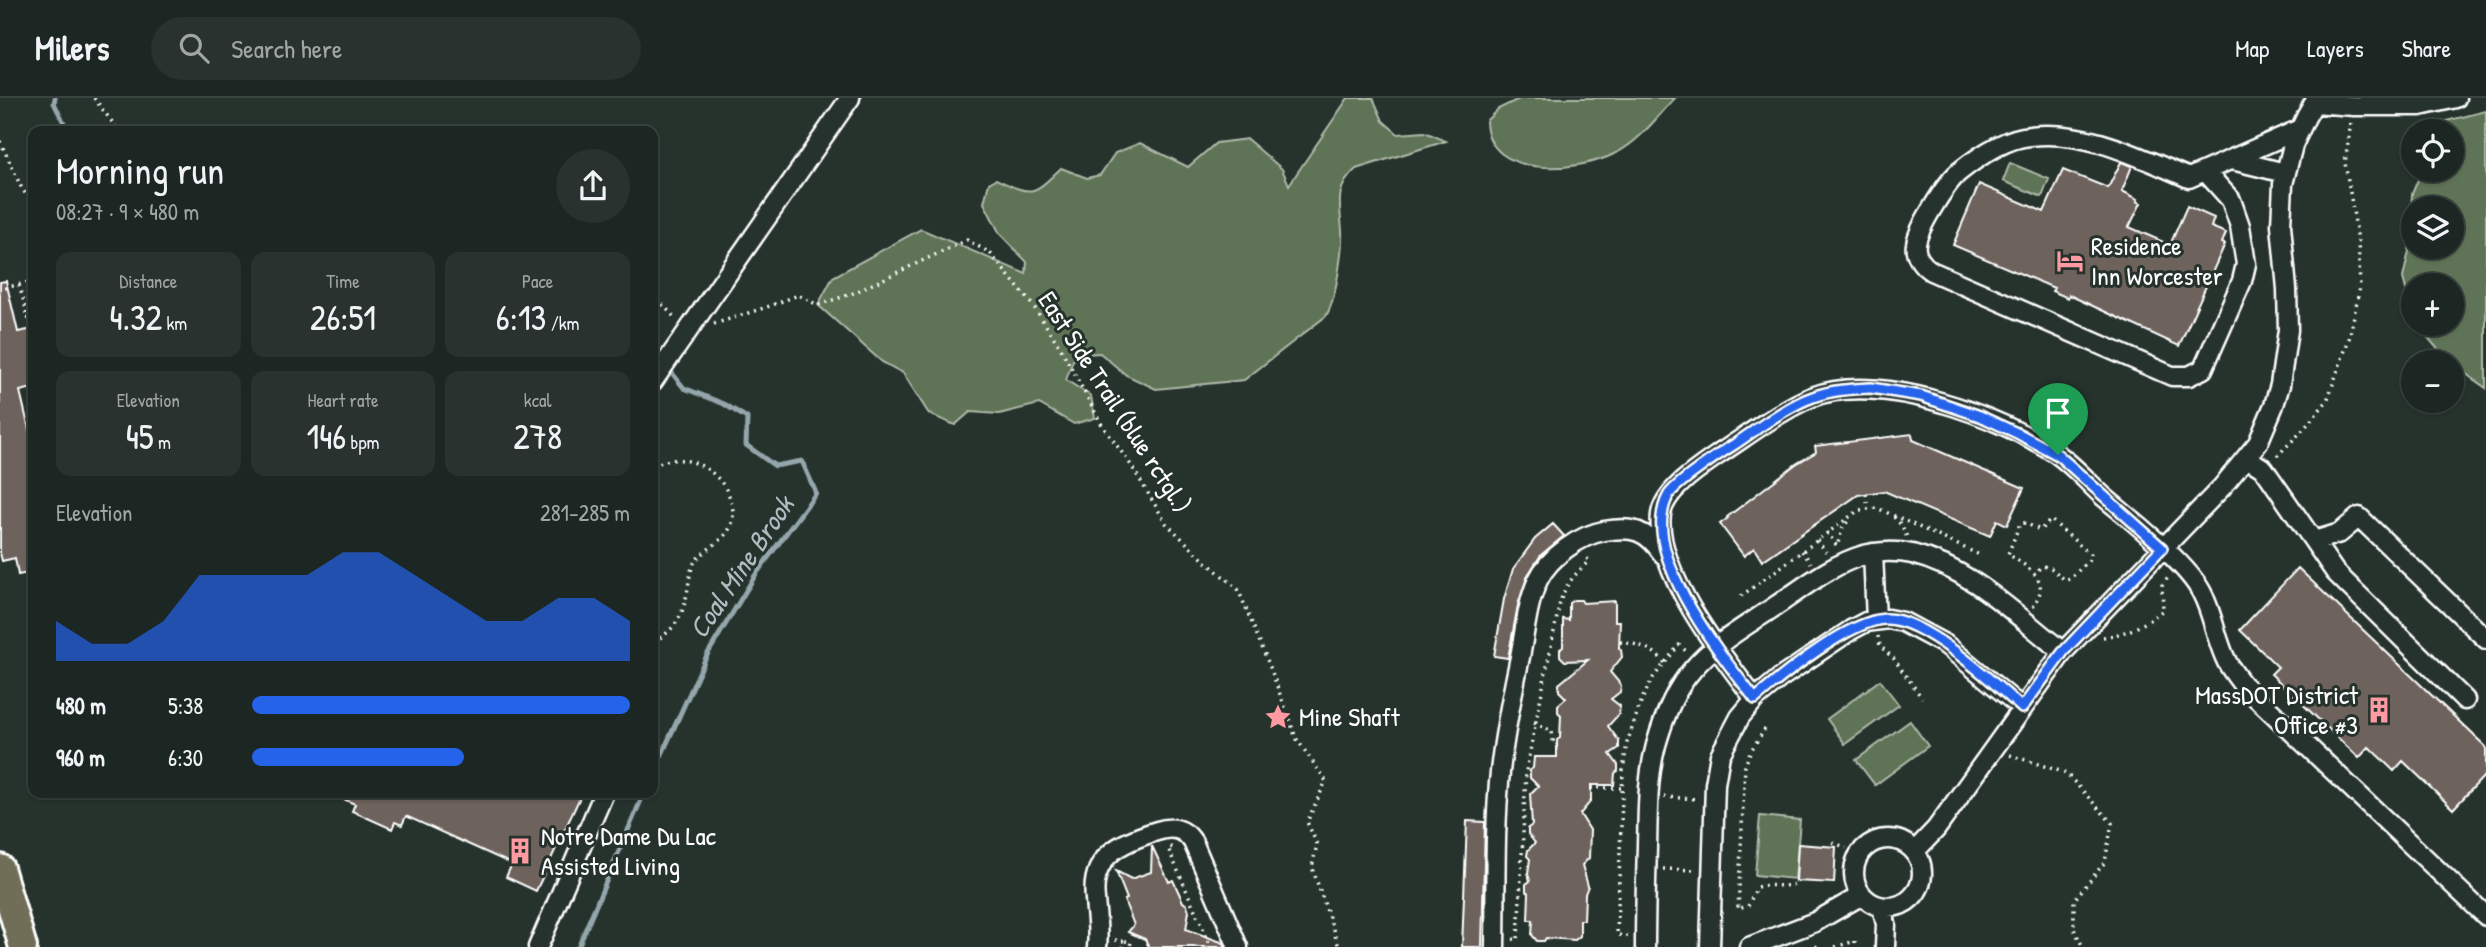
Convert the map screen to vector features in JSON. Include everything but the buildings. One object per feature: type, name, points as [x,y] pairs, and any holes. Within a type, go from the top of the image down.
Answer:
[{"type":"highway","points":[[0,868],[23,947]]},
{"type":"street","points":[[661,369],[850,98]]},
{"type":"street","points":[[1915,851],[1936,829],[2063,652],[2247,458],[2258,443],[2274,405],[2286,348],[2288,300],[2280,203],[2285,173],[2300,129],[2315,101],[2354,106],[2420,106],[2456,98]]},
{"type":"street","points":[[2205,171],[2231,200],[2240,226],[2246,264],[2242,281],[2203,369],[2189,376],[2172,376],[1931,271],[1918,258],[1916,243],[1935,202],[1958,173],[2000,145],[2015,139],[2051,135],[2078,138],[2122,150],[2189,178],[2300,129]]},
{"type":"street","points":[[2232,160],[2285,173]]},
{"type":"street","points":[[1755,699],[1678,586],[1667,559],[1661,520],[1661,512],[1669,493],[1752,432],[1812,397],[1871,388],[1921,396],[1980,416],[2058,455],[2162,548],[2199,587],[2228,664],[2242,684],[2486,916]]},
{"type":"street","points":[[2247,458],[2264,469],[2335,572],[2465,700]]},
{"type":"street","points":[[2314,541],[2340,533],[2359,517],[2486,639]]},
{"type":"street","points":[[1500,943],[1500,772],[1527,621],[1539,578],[1564,550],[1589,534],[1626,527],[1651,538],[1667,559]]},
{"type":"street","points":[[1638,946],[1648,801],[1656,746],[1681,687],[1691,671],[1716,645],[1823,575],[1873,553],[1910,554],[1951,570],[1998,597],[2063,652]]},
{"type":"street","points":[[1873,553],[1876,620]]},
{"type":"street","points":[[1710,947],[1715,783],[1720,755],[1740,717],[1755,699],[1780,678],[1835,639],[1866,622],[1888,619],[1903,622],[1946,645],[2022,708]]},
{"type":"street","points":[[538,947],[602,798]]},
{"type":"street","points":[[1097,947],[1098,913],[1094,881],[1099,867],[1113,850],[1157,831],[1175,828],[1183,830],[1193,842],[1238,947]]},
{"type":"street","points":[[1886,838],[1897,839],[1915,851],[1921,861],[1923,873],[1921,885],[1915,895],[1894,907],[1882,907],[1861,895],[1853,875],[1854,864],[1858,854],[1866,846],[1886,838]]},
{"type":"street","points":[[1749,947],[1815,922],[1861,895]]},
{"type":"street","points":[[1882,907],[1886,923],[1885,947]]},
{"type":"path","points":[[94,98],[115,126]]},
{"type":"path","points":[[2275,457],[2327,401],[2349,339],[2360,286],[2358,240],[2345,163],[2351,118]]},
{"type":"path","points":[[0,141],[28,197]]},
{"type":"path","name":"East Side Trail (blue rctgl.)","points":[[688,331],[798,295],[818,305],[840,298],[967,240],[990,253],[1034,307],[1060,347],[1102,425],[1131,465],[1166,523],[1238,589],[1296,738],[1326,781],[1307,822],[1317,844],[1312,867],[1339,947]]},
{"type":"path","points":[[5,288],[28,282]]},
{"type":"path","points":[[19,285],[28,318]]},
{"type":"path","points":[[658,298],[688,331]]},
{"type":"path","points":[[658,463],[682,458],[695,461],[710,470],[726,489],[733,511],[729,530],[718,544],[695,561],[686,605],[679,621],[658,639]]},
{"type":"path","points":[[1866,494],[1868,509]]},
{"type":"path","points":[[1890,513],[1902,526],[1908,540],[1914,525]]},
{"type":"path","points":[[1827,532],[1837,546],[1843,527],[1854,514]]},
{"type":"path","points":[[2025,621],[2040,593],[2041,584],[2035,572],[2008,554],[2020,524],[2025,523],[2040,530],[2051,520],[2090,554],[2090,559],[2070,579],[2065,580],[2050,568],[2042,566],[2035,572]]},
{"type":"path","points":[[1500,943],[1518,940],[1526,771],[1534,723],[1563,591],[1574,575],[1589,561],[1583,553]]},
{"type":"path","points":[[2097,638],[2119,635],[2149,622],[2163,610],[2162,586],[2171,575]]},
{"type":"path","points":[[1876,620],[1880,646],[1894,659],[1922,698]]},
{"type":"path","points":[[1620,642],[1651,649],[1665,663]]},
{"type":"path","points":[[1638,946],[1632,936],[1617,935],[1622,788],[1627,743],[1632,723],[1653,678],[1679,645],[1694,653]]},
{"type":"path","points":[[1534,723],[1552,731],[1553,741],[1549,744]]},
{"type":"path","points":[[1765,729],[1750,752],[1745,766],[1738,909],[1748,906],[1757,887],[1790,886],[1797,883]]},
{"type":"path","points":[[2010,755],[2066,774],[2112,823],[2105,862],[2074,900],[2074,929],[2083,947]]},
{"type":"path","points":[[1591,788],[1622,788]]},
{"type":"path","points":[[1674,798],[1687,799]]},
{"type":"path","points":[[1833,842],[1846,848]]},
{"type":"path","points":[[1180,843],[1168,848],[1211,947]]},
{"type":"path","points":[[1672,870],[1684,870]]},
{"type":"path","points":[[1124,941],[1131,942],[1130,947]]},
{"type":"path","points":[[1835,947],[1855,941],[1855,947]]},
{"type":"path","points":[[1816,947],[1821,947]]},
{"type":"green space","points":[[1348,98],[1373,98],[1383,121],[1398,134],[1425,132],[1446,141],[1356,169],[1349,176],[1340,197],[1340,262],[1330,309],[1326,316],[1244,380],[1156,389],[1126,375],[1100,353],[1086,354],[1073,360],[1066,380],[1091,396],[1095,418],[1074,424],[1039,404],[999,414],[970,412],[955,425],[929,414],[903,373],[882,362],[818,305],[833,277],[921,229],[1026,274],[1027,262],[1000,234],[984,203],[989,183],[996,179],[1018,188],[1032,190],[1044,184],[1061,168],[1087,178],[1100,175],[1115,153],[1140,143],[1188,167],[1216,143],[1247,139],[1282,169],[1289,185]]},
{"type":"green space","points":[[1521,98],[1675,98],[1633,142],[1616,153],[1581,164],[1538,167],[1519,163],[1502,154],[1491,140],[1486,121],[1498,109]]},
{"type":"green space","points":[[2486,111],[2486,388],[2464,373],[2464,350],[2439,350],[2426,336],[2464,336],[2464,273],[2404,273],[2407,259],[2464,259],[2464,196],[2412,194],[2417,182],[2464,182],[2464,119],[2454,119]]},
{"type":"green space","points":[[2010,163],[2049,179],[2042,197],[2003,181]]},
{"type":"green space","points":[[1880,680],[1899,705],[1845,744],[1827,719]]},
{"type":"green space","points":[[1910,721],[1928,746],[1875,785],[1856,760]]},
{"type":"green space","points":[[1760,816],[1800,820],[1795,879],[1755,875]]},
{"type":"waterway","name":"Coal Mine Brook","points":[[55,98],[54,103],[66,126]]},
{"type":"waterway","name":"Coal Mine Brook","points":[[658,356],[662,360]]},
{"type":"waterway","name":"Coal Mine Brook","points":[[658,763],[707,655],[756,574],[816,493],[802,461],[775,466],[746,445],[747,418],[724,404],[684,388],[668,368]]},
{"type":"waterway","name":"Coal Mine Brook","points":[[578,947],[642,798]]},
{"type":"place","name":"Residence Inn Worcester","points":[[2070,261]]},
{"type":"place","name":"MassDOT District Office #3","points":[[2379,710]]},
{"type":"place","name":"Mine Shaft","points":[[1278,717]]},
{"type":"place","name":"Notre Dame Du Lac Assisted Living","points":[[520,851]]},
{"type":"route","points":[[1871,388],[1921,396],[1980,416],[2058,455],[2162,548],[2063,652],[2022,708],[1946,645],[1903,622],[1888,619],[1866,622],[1835,639],[1755,699],[1678,586],[1663,544],[1661,512],[1669,493],[1763,425],[1812,397],[1871,388]]}]
